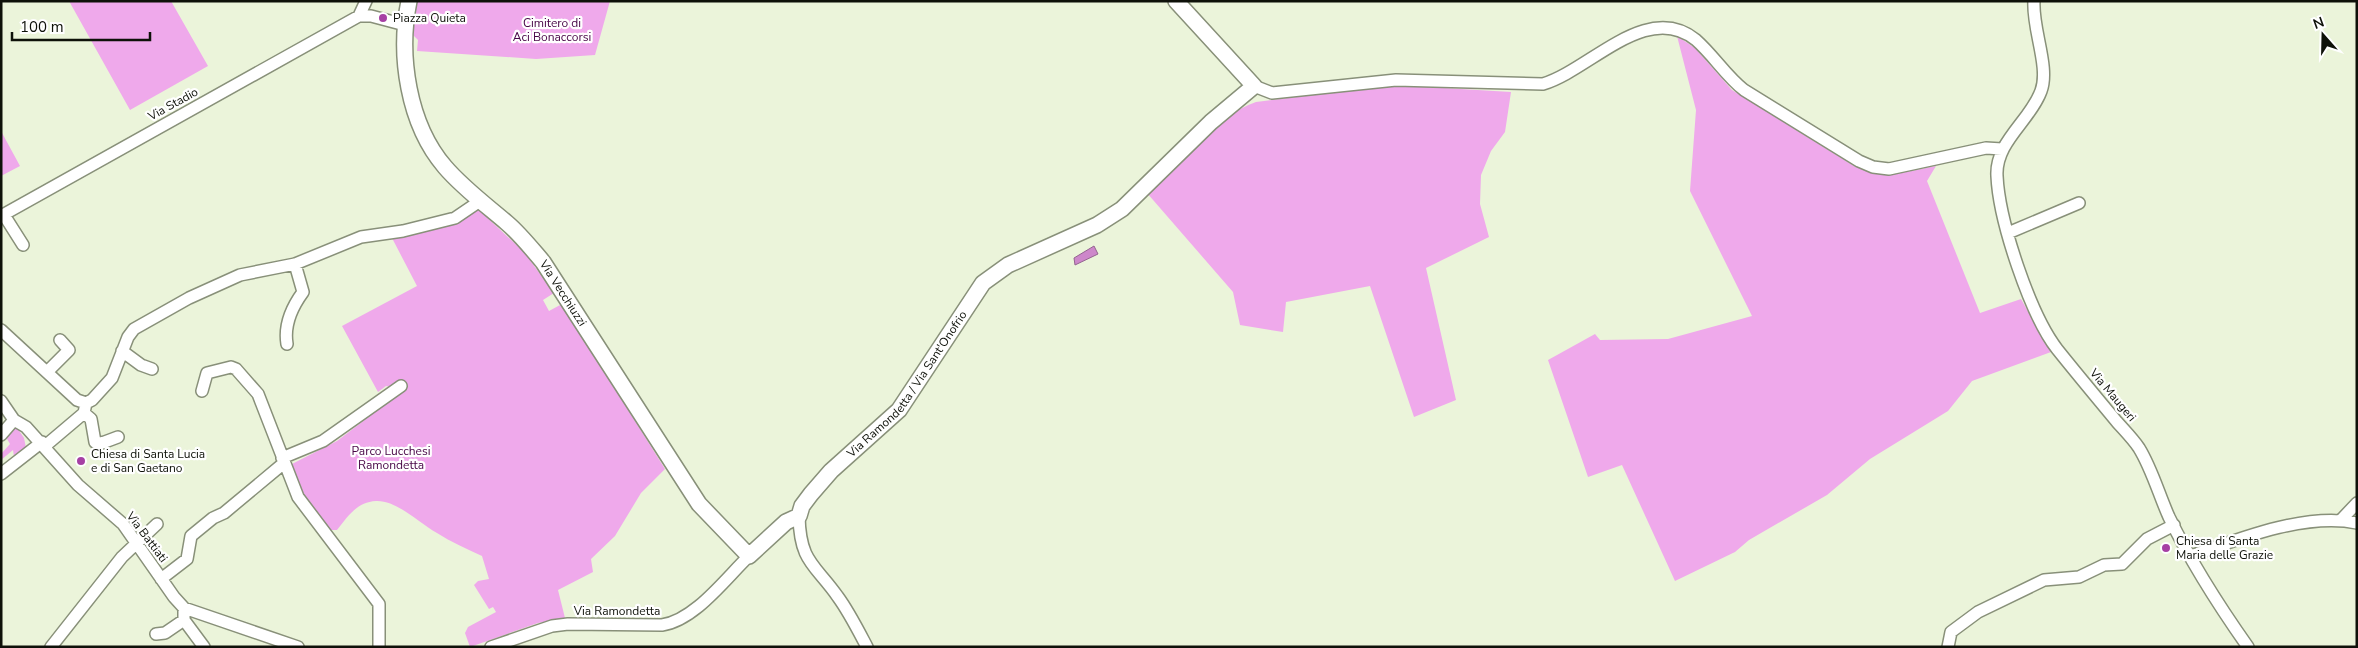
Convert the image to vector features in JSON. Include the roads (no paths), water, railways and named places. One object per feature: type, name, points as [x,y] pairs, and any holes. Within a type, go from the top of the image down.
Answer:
[{"type":"main road","points":[[1176,1],[1254,86]]},
{"type":"main road","name":"Via Vecchiuzzi","points":[[406,9],[408,80],[420,123],[431,148],[444,167],[518,234],[543,262],[699,504],[749,556]]},
{"type":"main road","name":"Via Ramondetta / Via Sant'Onofrio","points":[[749,556],[786,522],[799,516],[802,506],[831,471],[899,410],[983,283],[1008,265],[1097,226],[1122,209],[1211,122],[1254,86]]},
{"type":"street","points":[[366,1],[359,16],[371,16],[406,9]]},
{"type":"street","points":[[1254,86],[1272,93],[1396,80],[1428,79],[1543,84],[1559,79],[1629,34],[1660,25],[1679,29],[1696,39],[1731,80],[1744,90],[1859,162],[1873,167],[1889,169],[1986,148],[2002,149],[2030,111],[2041,92],[2044,80],[2034,28],[2034,1]]},
{"type":"street","name":"Via Stadio","points":[[2,216],[359,16]]},
{"type":"street","name":"Via Maugeri","points":[[2002,149],[1997,160],[1997,178],[2008,233],[2044,329],[2056,348],[2140,449],[2174,525],[2191,556],[2248,647]]},
{"type":"street","points":[[1,474],[44,444],[85,408],[112,378],[122,351],[134,329],[204,291],[248,273],[295,264],[361,236],[403,231],[455,218],[480,201]]},
{"type":"street","points":[[2008,233],[2079,203]]},
{"type":"street","points":[[2,216],[23,245]]},
{"type":"street","points":[[287,344],[285,332],[296,301],[302,292],[295,264]]},
{"type":"street","points":[[1,330],[85,408],[91,419],[95,442],[102,443],[118,437]]},
{"type":"street","points":[[47,372],[69,350],[60,340]]},
{"type":"street","points":[[122,351],[152,369]]},
{"type":"street","points":[[202,390],[207,373],[231,367],[236,369],[258,394],[298,497],[379,604],[379,647]]},
{"type":"street","points":[[161,579],[184,564],[191,536],[213,518],[224,514],[283,460],[324,441],[402,386]]},
{"type":"street","name":"Via Battiati","points":[[1,401],[14,420],[26,427],[44,444],[78,485],[123,524],[161,579],[184,608]]},
{"type":"street","points":[[1,435],[14,420]]},
{"type":"street","points":[[2340,521],[2357,503]]},
{"type":"street","points":[[799,516],[800,534],[808,561],[837,594],[867,647]]},
{"type":"street","points":[[2191,556],[2296,524],[2340,521],[2357,523]]},
{"type":"street","points":[[51,647],[122,557],[157,524]]},
{"type":"street","points":[[1948,647],[1951,632],[1978,612],[2044,580],[2079,576],[2104,565],[2122,564],[2147,539],[2174,525]]},
{"type":"street","name":"Via Ramondetta","points":[[492,647],[552,626],[568,624],[662,626],[673,624],[691,613],[749,556]]},
{"type":"street","points":[[202,646],[184,620],[184,608],[298,647]]},
{"type":"street","points":[[156,634],[165,633],[184,620]]},
{"type":"place","name":"Piazza Quieta","points":[[383,18]]},
{"type":"place","name":"Chiesa di Santa Lucia e di San Gaetano","points":[[81,461]]},
{"type":"place","name":"Chiesa di Santa Maria delle Grazie","points":[[2166,548]]},
{"type":"park label","name":"Cimitero di Aci Bonaccorsi","points":[[552,30]]},
{"type":"park label","name":"Parco Lucchesi Ramondetta","points":[[391,458]]}]
